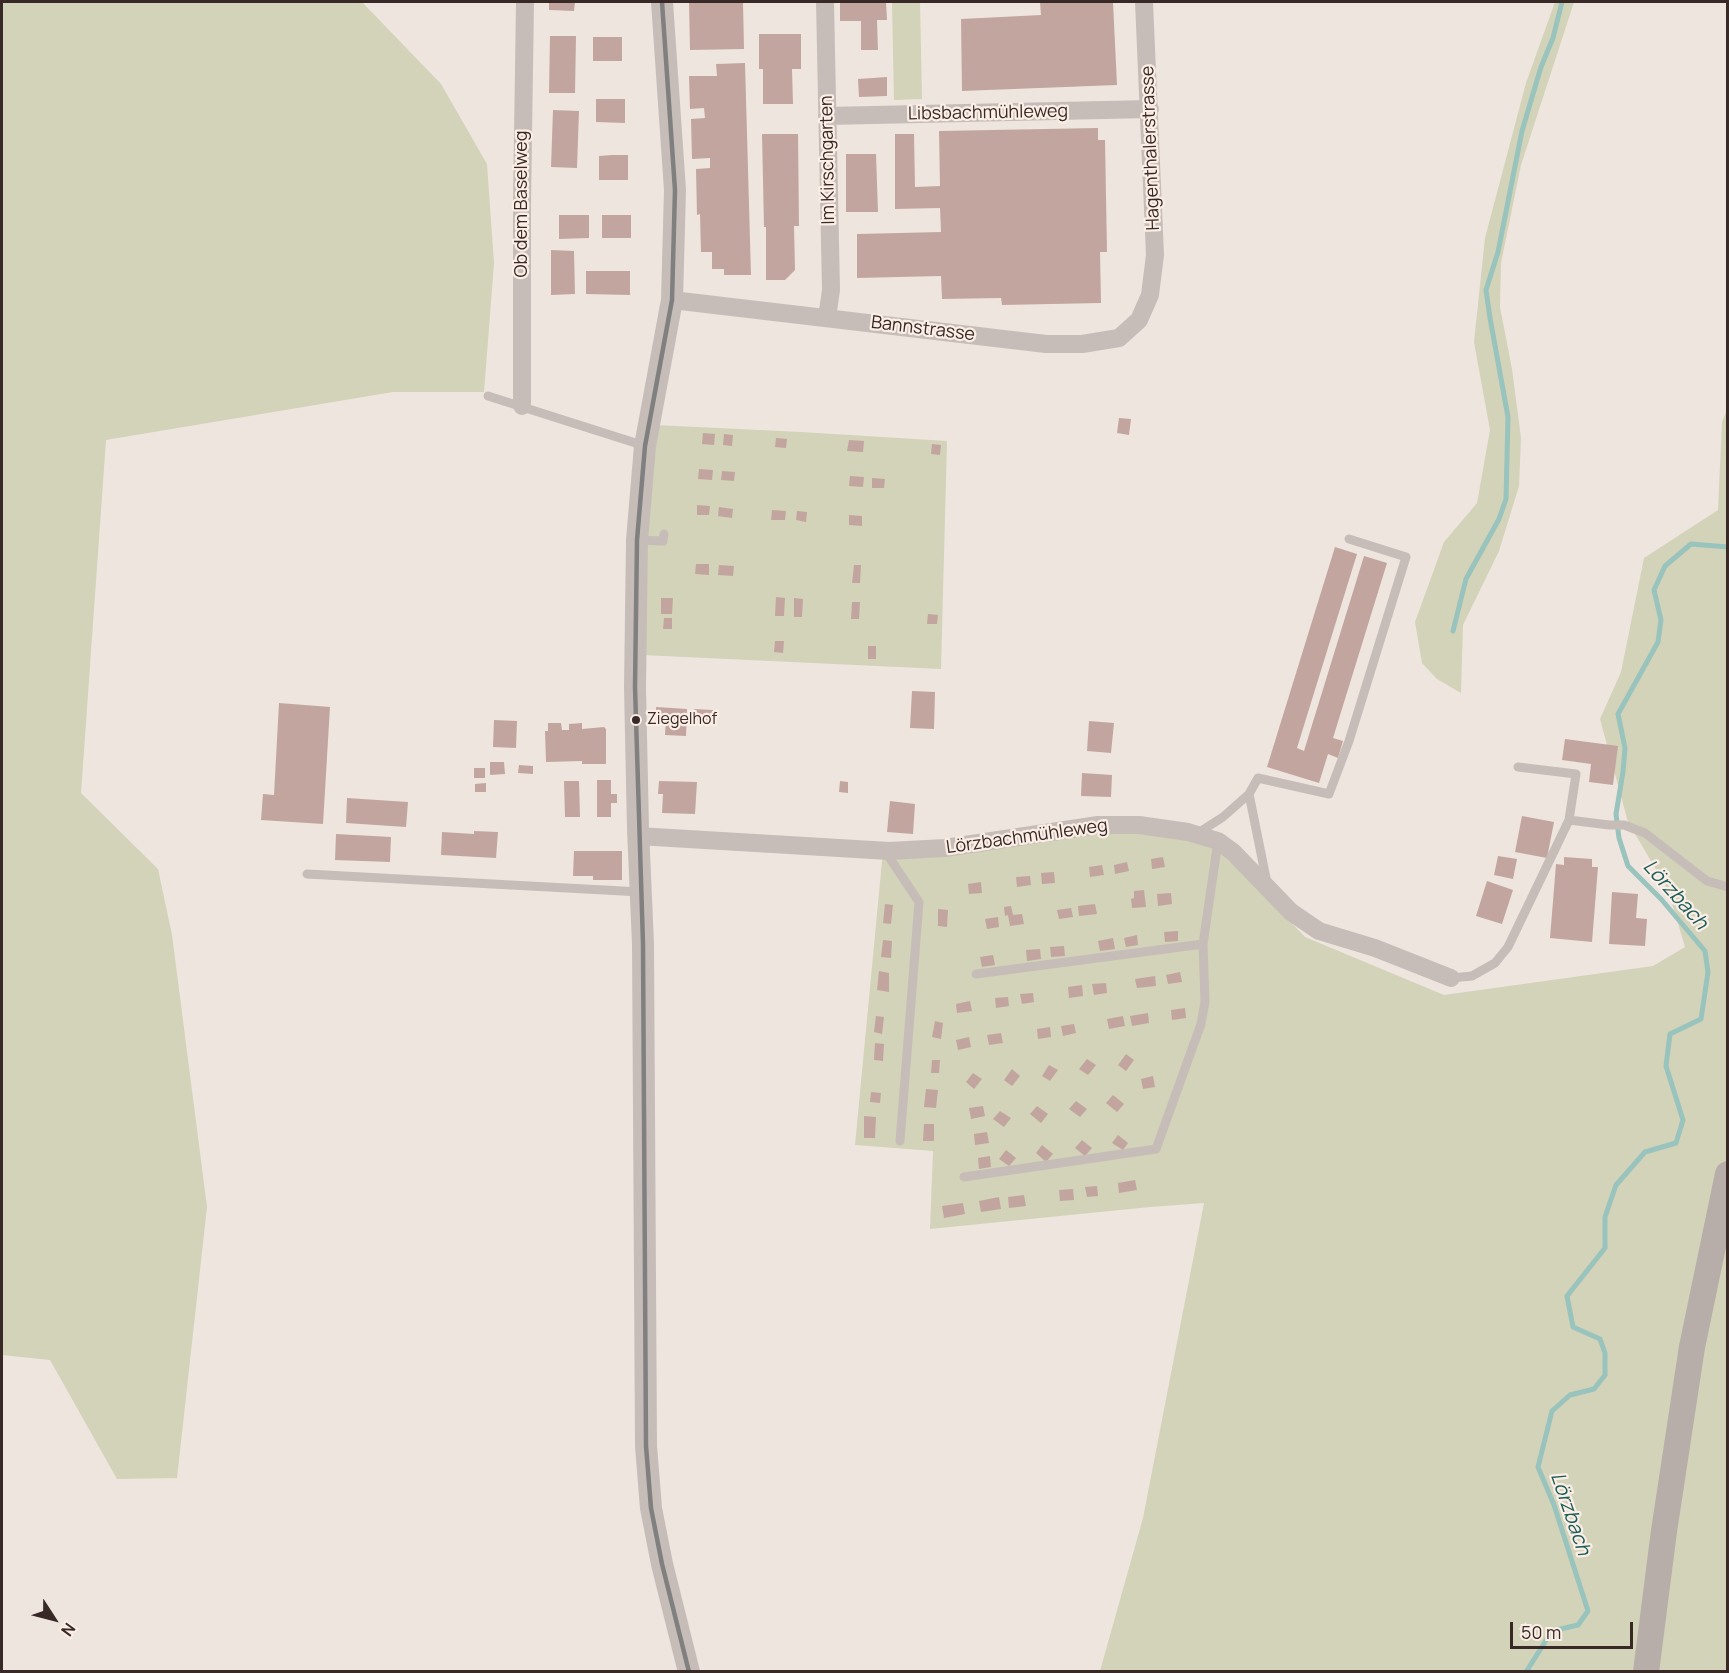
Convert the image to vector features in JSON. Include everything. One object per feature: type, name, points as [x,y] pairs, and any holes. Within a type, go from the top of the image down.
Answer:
[{"type":"main road","points":[[1646,1671],[1664,1531],[1692,1347],[1728,1174]]},
{"type":"street","name":"Ob dem Baselweg","points":[[522,406],[525,2]]},
{"type":"street","points":[[662,2],[675,190],[672,300],[645,446],[637,540],[635,687],[638,836],[644,944],[646,1446],[651,1508],[662,1564],[689,1671]]},
{"type":"street","name":"Im Kirschgarten","points":[[825,2],[831,290],[827,318]]},
{"type":"street","name":"Hagenthalerstrasse","points":[[1144,2],[1155,255],[1150,295]]},
{"type":"street","name":"Libsbachmühleweg","points":[[827,116],[1150,109]]},
{"type":"street","name":"Bannstrasse","points":[[672,300],[1046,344],[1083,344],[1119,338],[1139,320],[1150,295]]},
{"type":"street","name":"Lörzbachmühleweg","points":[[638,836],[889,851],[945,848],[1098,825],[1139,825],[1196,834],[1218,841],[1233,852],[1291,912],[1319,931],[1375,948],[1451,978]]},
{"type":"lane","points":[[488,396],[645,446]]},
{"type":"lane","points":[[637,540],[663,541],[664,534]]},
{"type":"lane","points":[[1196,834],[1223,817],[1249,794],[1258,778],[1329,794],[1349,741],[1406,557],[1349,539]]},
{"type":"lane","name":"Lörzbachmühleweg","points":[[1451,978],[1472,976],[1495,963],[1508,947],[1569,820],[1576,774],[1518,767]]},
{"type":"lane","points":[[1249,794],[1268,887]]},
{"type":"lane","points":[[1569,820],[1624,825],[1644,833],[1707,881],[1728,887]]},
{"type":"lane","points":[[964,1177],[1156,1149],[1201,1024],[1204,1002],[1203,944],[1218,841]]},
{"type":"lane","points":[[889,851],[889,857],[919,902],[900,1141]]},
{"type":"lane","points":[[307,874],[640,892]]},
{"type":"lane","points":[[976,974],[1203,944]]},
{"type":"green space","points":[[2,2],[362,2],[441,84],[487,164],[494,263],[484,392],[393,392],[106,440],[81,793],[158,869],[172,935],[207,1207],[177,1478],[117,1479],[50,1360],[2,1355]]},
{"type":"green space","points":[[892,2],[920,2],[922,99],[894,100]]},
{"type":"green space","points":[[1555,2],[1574,2],[1521,165],[1501,263],[1500,307],[1512,369],[1521,438],[1519,486],[1499,551],[1463,625],[1461,693],[1437,679],[1422,663],[1415,622],[1444,542],[1477,503],[1490,430],[1474,342],[1485,238],[1526,83]]},
{"type":"green space","points":[[1727,410],[1727,1671],[1100,1671],[1143,1518],[1204,1203],[930,1229],[933,1151],[855,1145],[883,851],[1119,827],[1214,842],[1305,937],[1444,995],[1653,966],[1685,947],[1668,890],[1628,822],[1600,719],[1621,672],[1644,558],[1718,510],[1722,422]]},
{"type":"green space","points":[[655,425],[947,441],[941,669],[642,655],[647,439]]},
{"type":"building","points":[[549,2],[575,2],[574,11],[549,10]]},
{"type":"building","points":[[689,2],[743,2],[744,49],[690,50]]},
{"type":"building","points":[[840,2],[886,2],[887,20],[877,20],[878,50],[861,50],[861,21],[840,21]]},
{"type":"building","points":[[1040,2],[1113,2],[1117,85],[962,91],[961,19],[1041,15]]},
{"type":"building","points":[[759,34],[801,34],[801,69],[792,69],[793,104],[763,104],[763,69],[759,69]]},
{"type":"building","points":[[550,36],[576,36],[575,93],[549,93]]},
{"type":"building","points":[[593,37],[622,37],[622,61],[593,61]]},
{"type":"building","points":[[745,63],[751,275],[724,275],[724,269],[712,269],[712,252],[701,252],[696,169],[710,168],[710,158],[692,159],[691,119],[705,118],[704,108],[690,109],[689,76],[717,76],[716,64]]},
{"type":"building","points":[[887,77],[887,96],[859,97],[858,79]]},
{"type":"building","points":[[596,99],[625,99],[625,123],[596,122]]},
{"type":"building","points":[[553,110],[579,111],[577,168],[551,167]]},
{"type":"building","points":[[1098,128],[1098,140],[1105,140],[1107,252],[1100,252],[1101,303],[1002,305],[1001,298],[942,299],[941,276],[857,278],[857,234],[941,232],[940,208],[895,209],[895,134],[914,134],[915,187],[940,186],[939,131]]},
{"type":"building","points":[[762,134],[798,134],[799,226],[794,226],[795,270],[785,280],[766,280]]},
{"type":"building","points":[[846,154],[876,154],[878,212],[846,212]]},
{"type":"building","points":[[628,155],[628,180],[599,180],[599,156]]},
{"type":"building","points":[[559,215],[589,215],[589,238],[559,239]]},
{"type":"building","points":[[602,215],[631,215],[631,238],[602,238]]},
{"type":"building","points":[[551,250],[574,251],[575,294],[551,295]]},
{"type":"building","points":[[586,271],[630,271],[630,295],[586,294]]},
{"type":"building","points":[[1119,418],[1131,419],[1129,435],[1117,433]]},
{"type":"building","points":[[703,433],[715,434],[714,445],[702,444]]},
{"type":"building","points":[[724,434],[733,435],[732,446],[723,445]]},
{"type":"building","points":[[776,438],[787,439],[786,448],[775,447]]},
{"type":"building","points":[[849,440],[864,441],[863,452],[847,451]]},
{"type":"building","points":[[932,444],[941,445],[940,455],[931,454]]},
{"type":"building","points":[[699,469],[713,470],[712,480],[698,479]]},
{"type":"building","points":[[722,471],[735,472],[734,481],[721,480]]},
{"type":"building","points":[[850,476],[864,477],[863,487],[849,486]]},
{"type":"building","points":[[872,478],[885,479],[884,488],[872,488]]},
{"type":"building","points":[[697,505],[710,506],[709,515],[697,515]]},
{"type":"building","points":[[719,507],[733,509],[732,518],[718,516]]},
{"type":"building","points":[[772,510],[786,511],[785,520],[771,520]]},
{"type":"building","points":[[797,511],[807,512],[806,522],[796,520]]},
{"type":"building","points":[[849,515],[862,516],[862,526],[849,525]]},
{"type":"building","points":[[1335,547],[1357,554],[1297,748],[1304,751],[1364,556],[1387,563],[1333,738],[1343,741],[1338,758],[1328,754],[1319,783],[1267,767]]},
{"type":"building","points":[[696,564],[709,564],[709,575],[695,574]]},
{"type":"building","points":[[719,565],[734,566],[733,576],[718,575]]},
{"type":"building","points":[[854,565],[861,565],[860,583],[852,583]]},
{"type":"building","points":[[776,597],[785,598],[784,616],[775,616]]},
{"type":"building","points":[[661,598],[673,598],[672,614],[661,614]]},
{"type":"building","points":[[794,598],[803,599],[802,617],[794,617]]},
{"type":"building","points":[[852,602],[860,602],[859,619],[851,619]]},
{"type":"building","points":[[928,614],[938,615],[937,624],[927,624]]},
{"type":"building","points":[[664,618],[672,618],[672,629],[663,629]]},
{"type":"building","points":[[775,641],[784,641],[783,653],[774,652]]},
{"type":"building","points":[[868,646],[876,646],[876,659],[868,659]]},
{"type":"building","points":[[912,691],[935,692],[934,729],[910,728]]},
{"type":"building","points":[[279,703],[330,707],[323,824],[261,820],[263,794],[274,795]]},
{"type":"building","points":[[656,707],[687,709],[686,736],[665,735],[666,718],[656,718]]},
{"type":"building","points":[[694,709],[713,710],[713,721],[693,720]]},
{"type":"building","points":[[494,720],[517,721],[516,748],[493,747]]},
{"type":"building","points":[[1089,721],[1114,723],[1111,753],[1087,751]]},
{"type":"building","points":[[548,723],[561,723],[562,730],[569,730],[569,724],[582,723],[582,729],[604,727],[606,729],[606,764],[582,764],[582,761],[546,762],[545,731],[548,731]]},
{"type":"building","points":[[1565,739],[1618,746],[1613,785],[1589,782],[1591,764],[1562,760]]},
{"type":"building","points":[[490,762],[504,762],[505,774],[490,775]]},
{"type":"building","points":[[519,765],[533,766],[533,774],[518,773]]},
{"type":"building","points":[[474,768],[485,768],[485,778],[474,778]]},
{"type":"building","points":[[1082,773],[1112,775],[1111,797],[1081,796]]},
{"type":"building","points":[[597,780],[611,780],[611,794],[617,794],[617,803],[611,803],[611,817],[597,817]]},
{"type":"building","points":[[564,781],[579,781],[580,817],[565,817]]},
{"type":"building","points":[[659,781],[697,782],[695,814],[662,813],[663,794],[658,794]]},
{"type":"building","points":[[840,781],[848,782],[848,793],[839,792]]},
{"type":"building","points":[[486,783],[486,792],[475,792],[475,784]]},
{"type":"building","points":[[347,798],[408,802],[406,827],[346,823]]},
{"type":"building","points":[[890,801],[915,804],[913,834],[887,832]]},
{"type":"building","points":[[1522,816],[1554,822],[1547,858],[1515,852]]},
{"type":"building","points":[[474,831],[498,832],[496,858],[441,855],[442,832],[474,834]]},
{"type":"building","points":[[336,834],[391,837],[390,862],[335,860]]},
{"type":"building","points":[[574,851],[622,851],[622,880],[593,880],[593,876],[573,876]]},
{"type":"building","points":[[1498,856],[1517,859],[1513,879],[1494,875]]},
{"type":"building","points":[[1163,857],[1165,867],[1152,869],[1151,859]]},
{"type":"building","points":[[1564,857],[1592,859],[1592,867],[1598,867],[1592,942],[1550,938],[1556,864],[1564,865]]},
{"type":"building","points":[[1127,862],[1129,871],[1115,874],[1114,865]]},
{"type":"building","points":[[1102,865],[1104,875],[1090,877],[1089,867]]},
{"type":"building","points":[[1054,872],[1055,883],[1042,884],[1041,873]]},
{"type":"building","points":[[1030,876],[1031,885],[1017,887],[1016,877]]},
{"type":"building","points":[[1487,881],[1513,890],[1502,924],[1476,916]]},
{"type":"building","points":[[981,882],[982,893],[969,894],[968,884]]},
{"type":"building","points":[[1144,890],[1146,907],[1132,908],[1131,899],[1134,898],[1134,891]]},
{"type":"building","points":[[1612,892],[1638,894],[1636,918],[1647,919],[1645,946],[1609,944]]},
{"type":"building","points":[[1171,893],[1172,904],[1158,906],[1157,894]]},
{"type":"building","points":[[885,904],[893,905],[891,924],[883,923]]},
{"type":"building","points":[[1095,904],[1097,914],[1079,916],[1078,906]]},
{"type":"building","points":[[1011,906],[1013,915],[1022,914],[1024,924],[1010,926],[1004,907]]},
{"type":"building","points":[[1071,908],[1073,917],[1059,919],[1057,910]]},
{"type":"building","points":[[938,909],[948,910],[947,927],[938,926]]},
{"type":"building","points":[[998,917],[999,927],[987,929],[985,919]]},
{"type":"building","points":[[1178,931],[1178,941],[1165,942],[1164,932]]},
{"type":"building","points":[[1137,935],[1138,945],[1126,947],[1124,938]]},
{"type":"building","points":[[1113,938],[1115,949],[1100,951],[1098,941]]},
{"type":"building","points":[[883,940],[892,941],[891,958],[881,957]]},
{"type":"building","points":[[1064,946],[1065,956],[1051,957],[1050,947]]},
{"type":"building","points":[[1040,949],[1041,959],[1027,961],[1026,950]]},
{"type":"building","points":[[993,955],[995,965],[982,967],[980,957]]},
{"type":"building","points":[[879,971],[889,973],[889,992],[877,990]]},
{"type":"building","points":[[1180,972],[1182,982],[1168,984],[1166,975]]},
{"type":"building","points":[[1155,976],[1156,986],[1137,988],[1135,979]]},
{"type":"building","points":[[1106,983],[1107,993],[1094,995],[1092,984]]},
{"type":"building","points":[[1082,985],[1083,996],[1069,998],[1068,987]]},
{"type":"building","points":[[1033,993],[1034,1002],[1022,1004],[1020,994]]},
{"type":"building","points":[[1008,997],[1009,1006],[996,1008],[995,998]]},
{"type":"building","points":[[970,1001],[972,1011],[957,1013],[956,1004]]},
{"type":"building","points":[[1185,1008],[1186,1018],[1172,1020],[1171,1010]]},
{"type":"building","points":[[1148,1013],[1149,1023],[1132,1026],[1130,1016]]},
{"type":"building","points":[[876,1016],[884,1017],[882,1034],[874,1032]]},
{"type":"building","points":[[1123,1016],[1125,1026],[1109,1029],[1107,1019]]},
{"type":"building","points":[[935,1021],[943,1023],[941,1039],[932,1037]]},
{"type":"building","points":[[1074,1024],[1076,1033],[1063,1036],[1061,1026]]},
{"type":"building","points":[[1050,1027],[1051,1037],[1038,1039],[1037,1029]]},
{"type":"building","points":[[1001,1033],[1003,1043],[989,1045],[987,1035]]},
{"type":"building","points":[[969,1037],[971,1047],[958,1050],[956,1040]]},
{"type":"building","points":[[875,1043],[884,1044],[883,1061],[874,1060]]},
{"type":"building","points":[[1126,1054],[1134,1060],[1126,1071],[1118,1065]]},
{"type":"building","points":[[1087,1059],[1096,1065],[1088,1075],[1079,1069]]},
{"type":"building","points":[[932,1060],[940,1060],[939,1073],[931,1073]]},
{"type":"building","points":[[1049,1065],[1058,1070],[1050,1081],[1042,1076]]},
{"type":"building","points":[[1012,1069],[1020,1076],[1012,1086],[1004,1080]]},
{"type":"building","points":[[973,1073],[982,1079],[974,1089],[966,1082]]},
{"type":"building","points":[[1153,1076],[1155,1087],[1143,1089],[1141,1079]]},
{"type":"building","points":[[926,1089],[938,1090],[936,1108],[924,1107]]},
{"type":"building","points":[[871,1092],[881,1093],[880,1103],[870,1102]]},
{"type":"building","points":[[1113,1095],[1124,1104],[1117,1112],[1106,1103]]},
{"type":"building","points":[[1076,1101],[1087,1109],[1080,1117],[1069,1109]]},
{"type":"building","points":[[983,1106],[985,1116],[971,1119],[969,1108]]},
{"type":"building","points":[[1037,1106],[1048,1114],[1041,1123],[1030,1114]]},
{"type":"building","points":[[1000,1111],[1011,1118],[1004,1127],[993,1119]]},
{"type":"building","points":[[864,1116],[876,1117],[875,1138],[864,1138]]},
{"type":"building","points":[[924,1124],[934,1124],[934,1141],[923,1141]]},
{"type":"building","points":[[987,1132],[989,1143],[975,1145],[974,1134]]},
{"type":"building","points":[[1118,1135],[1128,1143],[1123,1150],[1112,1143]]},
{"type":"building","points":[[1082,1140],[1092,1148],[1085,1156],[1075,1148]]},
{"type":"building","points":[[1042,1145],[1053,1154],[1046,1162],[1036,1153]]},
{"type":"building","points":[[1006,1150],[1016,1158],[1009,1166],[999,1159]]},
{"type":"building","points":[[990,1156],[991,1167],[979,1169],[978,1158]]},
{"type":"building","points":[[1135,1180],[1137,1190],[1119,1193],[1118,1183]]},
{"type":"building","points":[[1097,1186],[1098,1196],[1087,1197],[1085,1187]]},
{"type":"building","points":[[1073,1189],[1074,1200],[1060,1201],[1059,1190]]},
{"type":"building","points":[[1024,1195],[1026,1206],[1009,1208],[1008,1197]]},
{"type":"building","points":[[999,1197],[1001,1209],[981,1212],[979,1201]]},
{"type":"building","points":[[963,1203],[965,1214],[944,1218],[942,1206]]},
{"type":"waterway","points":[[1453,631],[1466,579],[1499,519],[1506,499],[1508,417],[1486,290],[1498,252],[1522,131],[1541,67],[1553,38],[1562,2]]},
{"type":"waterway","name":"Lörzbach","points":[[1526,1672],[1552,1631],[1578,1625],[1588,1611],[1554,1505],[1538,1467],[1552,1411],[1570,1395],[1594,1389],[1605,1375],[1605,1353],[1600,1339],[1573,1327],[1567,1296],[1605,1248],[1605,1217],[1616,1185],[1645,1152],[1676,1143],[1683,1120],[1666,1066],[1670,1034],[1701,1019],[1708,972],[1705,951],[1661,899],[1628,866],[1619,838],[1616,814],[1625,748],[1618,714],[1658,642],[1661,620],[1654,590],[1665,566],[1691,544],[1728,547]]},
{"type":"transit line","points":[[662,2],[675,190],[672,300],[645,446],[637,540],[635,687],[643,944],[646,1446],[651,1508],[662,1564],[689,1672]]},
{"type":"place","name":"Ziegelhof","points":[[636,720]]}]
